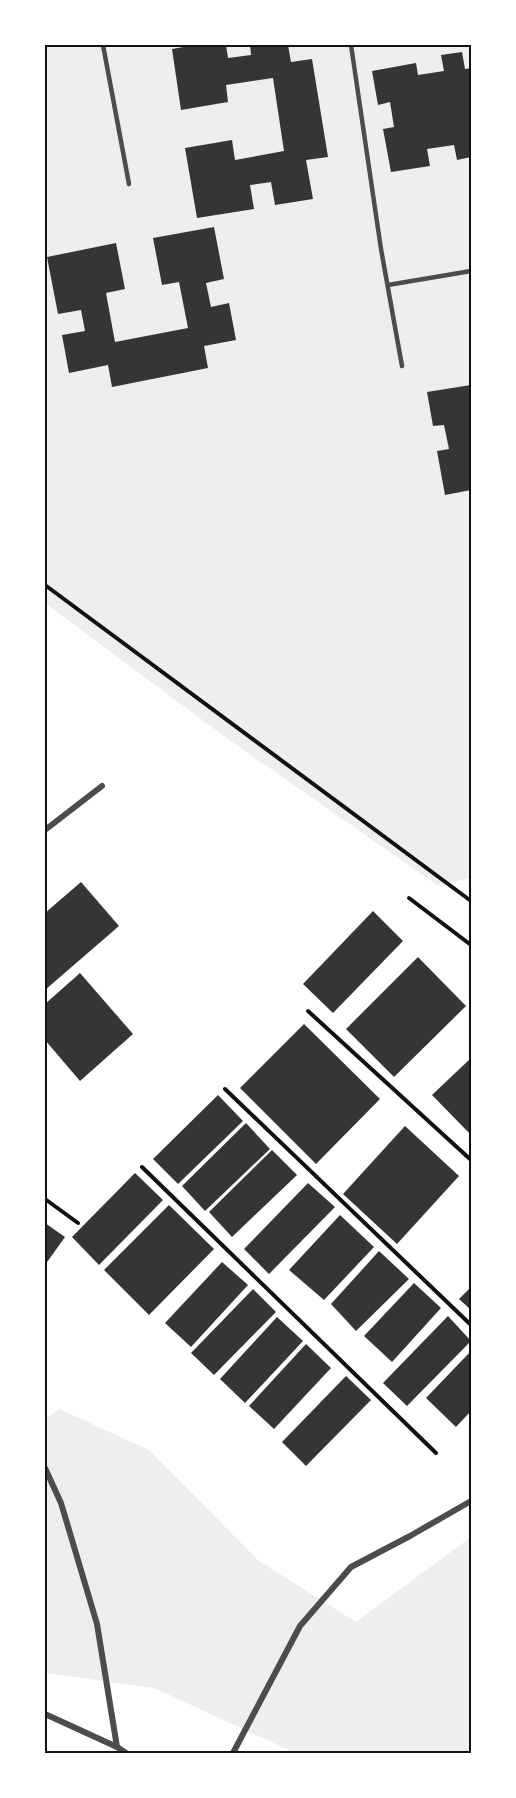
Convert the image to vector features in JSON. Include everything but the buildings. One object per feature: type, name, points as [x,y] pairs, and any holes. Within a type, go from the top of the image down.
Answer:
[{"type":"street","points":[[45,830],[102,786]]},
{"type":"street","points":[[45,1468],[61,1503],[98,1624],[117,1747]]},
{"type":"street","points":[[233,1753],[300,1626],[351,1567],[471,1501]]},
{"type":"street","points":[[45,1714],[126,1753]]},
{"type":"lane","points":[[103,45],[129,184]]},
{"type":"lane","points":[[351,45],[381,249],[402,366]]},
{"type":"lane","points":[[388,285],[471,271]]},
{"type":"path","points":[[45,585],[471,901]]},
{"type":"path","points":[[409,898],[471,945]]},
{"type":"path","points":[[308,1011],[471,1160]]},
{"type":"path","points":[[225,1089],[471,1325]]},
{"type":"path","points":[[142,1167],[436,1453]]},
{"type":"path","points":[[45,1198],[78,1223]]},
{"type":"shaded area","points":[[45,45],[471,45],[471,878],[437,885],[228,739],[45,603]]},
{"type":"shaded area","points":[[59,1409],[149,1450],[259,1561],[356,1622],[471,1537],[471,1753],[295,1753],[154,1688],[45,1673],[45,1419]]}]
